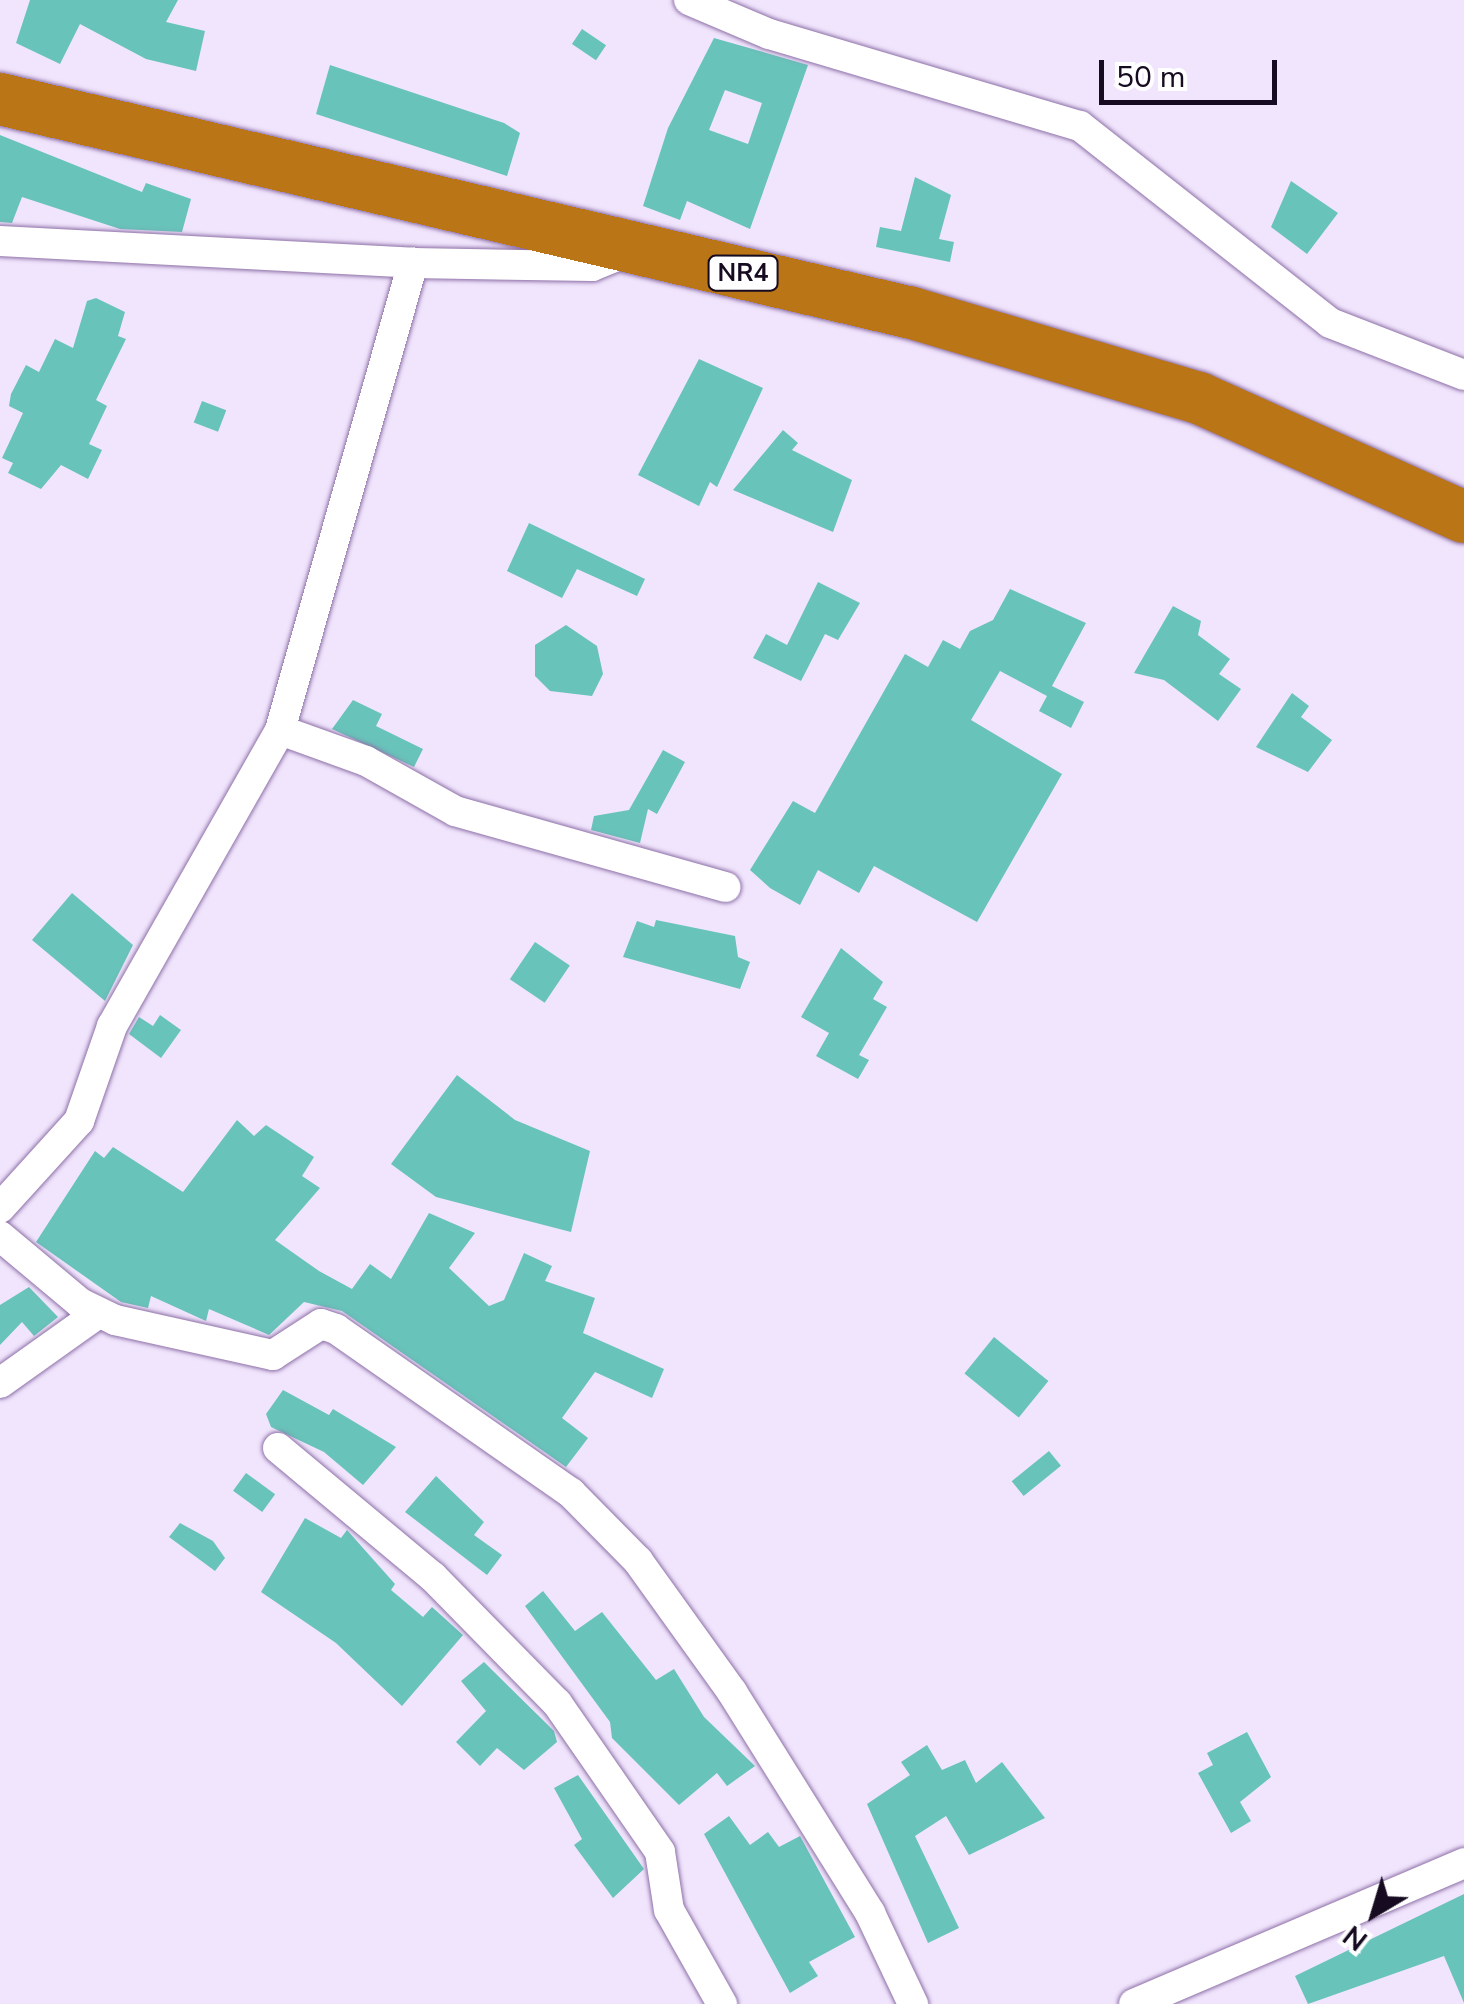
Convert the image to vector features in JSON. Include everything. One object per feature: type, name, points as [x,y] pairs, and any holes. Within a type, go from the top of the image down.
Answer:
[{"type":"highway","name":"NR4","points":[[0,98],[912,312],[1199,398],[1464,517]]},
{"type":"street","points":[[689,0],[769,34],[1080,126],[1330,323],[1464,375]]},
{"type":"street","points":[[0,242],[413,263],[592,266],[636,247]]},
{"type":"street","points":[[0,1208],[78,1121],[112,1026],[280,730],[413,263]]},
{"type":"street","points":[[280,730],[366,761],[456,811],[726,887]]},
{"type":"street","points":[[0,1236],[97,1314],[272,1355],[309,1329],[336,1328],[572,1493],[638,1562],[732,1692],[870,1913],[914,2004]]},
{"type":"street","points":[[0,1383],[97,1314]]},
{"type":"street","points":[[278,1448],[446,1590],[557,1703],[660,1852],[668,1910],[722,2004]]},
{"type":"street","points":[[1134,2004],[1461,1872]]},
{"type":"building","points":[[30,0],[178,0],[166,22],[205,31],[196,71],[146,59],[80,24],[60,64],[16,43]]},
{"type":"building","points":[[582,29],[606,45],[596,60],[572,44]]},
{"type":"building","points":[[714,38],[808,65],[750,229],[687,201],[680,220],[643,206],[668,128]],"holes":[[[725,90],[762,103],[748,144],[709,130]]]},
{"type":"building","points":[[330,65],[504,123],[520,133],[507,176],[316,114]]},
{"type":"building","points":[[0,135],[142,192],[146,183],[191,199],[182,232],[120,229],[22,197],[12,223],[0,222]]},
{"type":"building","points":[[915,177],[951,195],[939,239],[954,242],[950,262],[876,247],[880,227],[901,231]]},
{"type":"building","points":[[1291,181],[1338,213],[1307,254],[1271,227]]},
{"type":"building","points":[[96,298],[125,312],[118,336],[126,339],[96,400],[107,406],[89,444],[102,450],[88,479],[61,465],[41,489],[8,473],[13,463],[2,458],[23,413],[9,406],[11,394],[26,365],[39,372],[55,339],[73,348],[87,301]]},
{"type":"building","points":[[699,359],[763,388],[717,487],[710,482],[699,506],[638,475]]},
{"type":"building","points":[[202,401],[226,410],[218,432],[194,422]]},
{"type":"building","points":[[783,430],[798,443],[792,450],[852,480],[833,532],[733,490]]},
{"type":"building","points":[[529,523],[645,579],[637,596],[577,569],[562,598],[507,571]]},
{"type":"building","points":[[818,582],[860,603],[838,640],[825,634],[801,681],[753,658],[766,634],[787,645]]},
{"type":"building","points":[[1010,589],[1086,623],[1052,686],[1084,702],[1071,728],[1039,711],[1047,696],[1000,671],[971,720],[1062,774],[977,922],[874,866],[859,893],[818,870],[800,905],[770,888],[750,870],[793,801],[815,813],[905,654],[928,667],[943,640],[960,649],[970,631],[993,620]]},
{"type":"building","points":[[1173,606],[1201,621],[1198,635],[1230,659],[1219,674],[1241,689],[1218,721],[1164,680],[1134,673]]},
{"type":"building","points":[[566,625],[597,646],[603,674],[592,696],[550,691],[535,676],[535,645]]},
{"type":"building","points":[[1292,693],[1309,706],[1301,717],[1332,740],[1308,772],[1256,747]]},
{"type":"building","points":[[353,700],[382,714],[376,726],[423,749],[414,767],[332,729]]},
{"type":"building","points":[[663,750],[685,762],[657,814],[648,809],[640,843],[591,830],[594,816],[629,810]]},
{"type":"building","points":[[72,893],[133,945],[105,1001],[32,940]]},
{"type":"building","points":[[656,920],[735,936],[738,957],[750,962],[740,989],[623,957],[637,921],[654,927]]},
{"type":"building","points":[[535,942],[570,965],[545,1003],[510,979]]},
{"type":"building","points":[[841,948],[883,982],[873,999],[887,1007],[859,1055],[869,1060],[858,1079],[816,1056],[829,1033],[801,1017]]},
{"type":"building","points":[[160,1015],[181,1030],[161,1058],[129,1034],[139,1017],[153,1026]]},
{"type":"building","points":[[457,1075],[515,1120],[590,1151],[571,1232],[436,1197],[391,1164]]},
{"type":"building","points":[[237,1120],[254,1136],[266,1125],[314,1157],[302,1176],[320,1188],[275,1240],[319,1271],[352,1289],[370,1264],[391,1279],[429,1213],[475,1233],[449,1268],[489,1306],[504,1300],[524,1253],[552,1266],[545,1281],[595,1298],[583,1333],[664,1369],[652,1398],[595,1372],[562,1418],[588,1438],[566,1467],[342,1311],[304,1302],[269,1335],[209,1309],[206,1321],[151,1296],[148,1308],[121,1302],[36,1242],[95,1151],[104,1158],[113,1147],[183,1192]]},
{"type":"building","points":[[29,1287],[58,1317],[34,1336],[22,1322],[0,1345],[0,1305]]},
{"type":"building","points":[[994,1337],[1048,1381],[1019,1418],[964,1374]]},
{"type":"building","points":[[283,1390],[329,1415],[333,1409],[396,1447],[363,1485],[324,1452],[271,1427],[266,1414]]},
{"type":"building","points":[[1049,1451],[1061,1466],[1024,1496],[1012,1481]]},
{"type":"building","points":[[246,1473],[275,1494],[262,1512],[233,1491]]},
{"type":"building","points":[[436,1476],[484,1522],[474,1535],[502,1555],[487,1575],[405,1512]]},
{"type":"building","points":[[305,1518],[341,1538],[347,1530],[395,1584],[391,1590],[423,1617],[432,1607],[463,1635],[402,1706],[336,1643],[261,1592]]},
{"type":"building","points":[[180,1523],[213,1541],[225,1558],[215,1571],[169,1537]]},
{"type":"building","points":[[543,1591],[575,1631],[602,1612],[656,1680],[674,1669],[704,1717],[755,1766],[727,1786],[717,1773],[679,1805],[612,1738],[610,1722],[525,1606]]},
{"type":"building","points":[[484,1662],[554,1731],[557,1742],[524,1770],[497,1748],[480,1766],[456,1742],[486,1711],[461,1681]]},
{"type":"building","points":[[1247,1732],[1271,1777],[1240,1802],[1251,1821],[1231,1833],[1198,1773],[1213,1765],[1207,1753]]},
{"type":"building","points":[[927,1745],[942,1770],[965,1760],[976,1783],[1002,1762],[1045,1818],[969,1855],[946,1816],[915,1836],[959,1928],[928,1943],[867,1804],[910,1775],[901,1762]]},
{"type":"building","points":[[578,1775],[644,1869],[613,1898],[574,1845],[582,1839],[554,1788]]},
{"type":"building","points":[[729,1816],[750,1845],[768,1832],[779,1847],[800,1836],[855,1937],[809,1962],[818,1976],[790,1993],[704,1834]]},
{"type":"building","points":[[1464,1894],[1464,2003],[1444,1956],[1308,2004],[1295,1976]]}]
